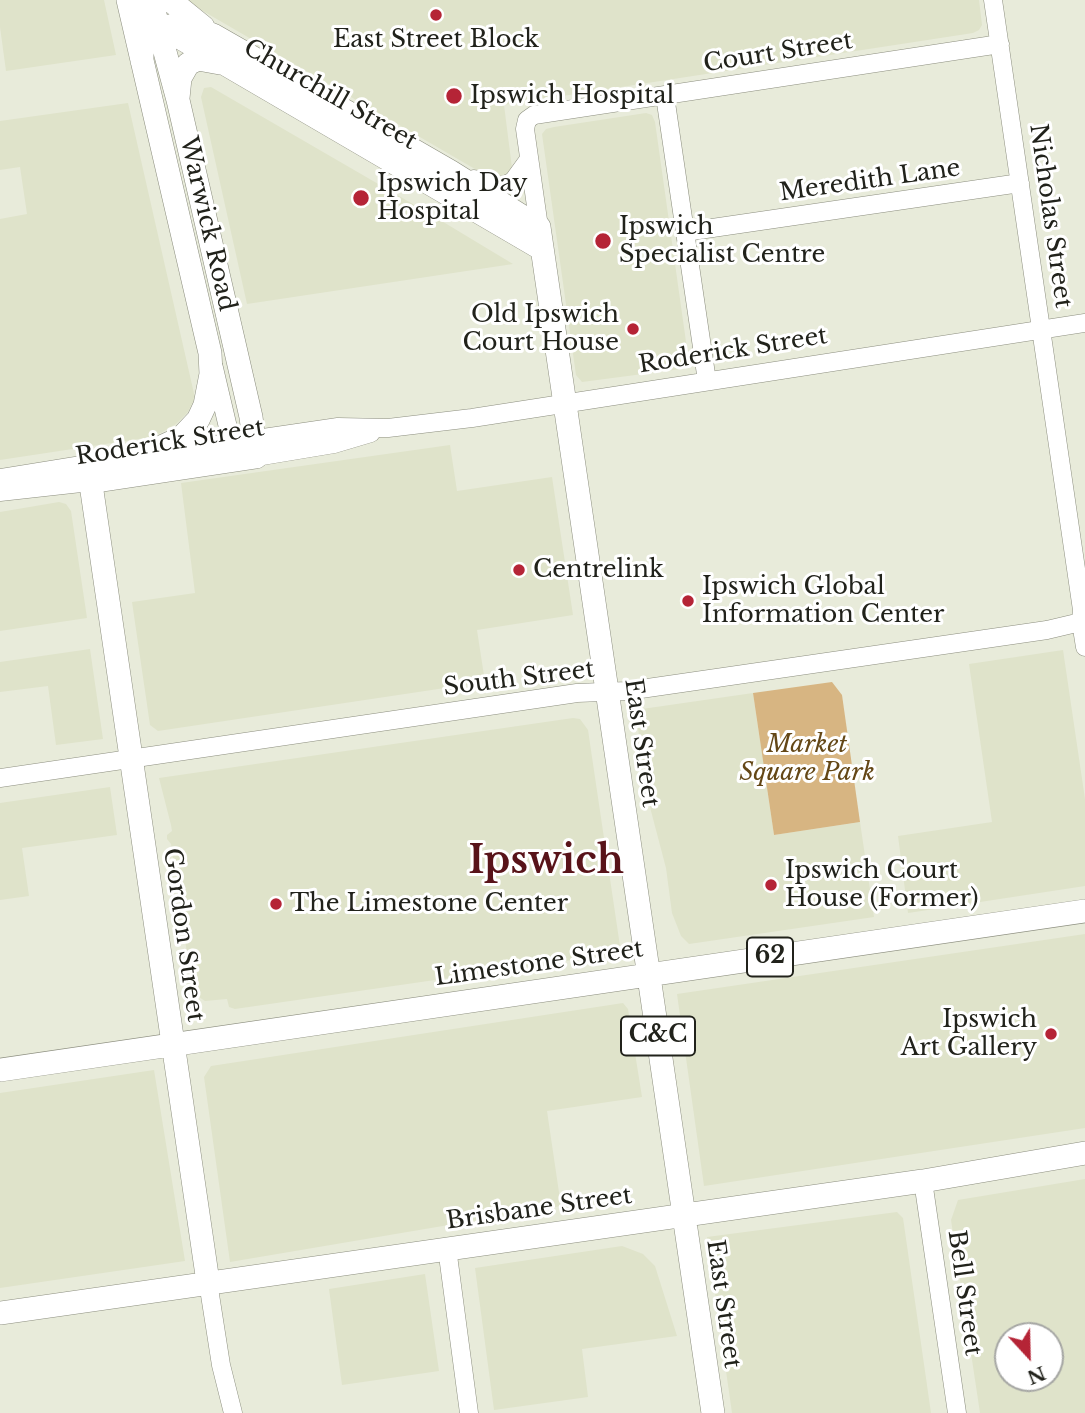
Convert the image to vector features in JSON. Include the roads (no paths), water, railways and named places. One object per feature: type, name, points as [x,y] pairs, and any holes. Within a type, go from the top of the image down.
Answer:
[{"type":"main road","points":[[129,0],[140,14],[159,28],[144,44],[142,61]]},
{"type":"main road","name":"Warwick Road","points":[[129,0],[210,353]]},
{"type":"main road","name":"Warwick Road","points":[[151,0],[178,100],[221,286],[244,449]]},
{"type":"main road","name":"Churchill Street","points":[[170,0],[213,35]]},
{"type":"main road","name":"Churchill Street","points":[[159,28],[184,24],[213,35],[451,172],[540,238]]},
{"type":"main road","name":"Churchill Street","points":[[159,28],[540,238]]},
{"type":"main road","points":[[178,100],[180,78],[190,62],[204,59],[226,65]]},
{"type":"main road","name":"East Street","points":[[540,238],[713,1413]]},
{"type":"main road","points":[[196,291],[221,286]]},
{"type":"main road","points":[[140,456],[181,438],[198,420],[209,393],[210,353]]},
{"type":"main road","name":"Roderick Street","points":[[89,473],[244,449]]},
{"type":"main road","name":"Roderick Street","points":[[89,473],[140,456]]},
{"type":"main road","name":"Gordon Street","points":[[89,473],[208,1282]]},
{"type":"main road","name":"Limestone Street","points":[[0,1070],[1085,911]]},
{"type":"main road","name":"Brisbane Street","points":[[0,1313],[923,1181],[1085,1153]]},
{"type":"street","name":"Nicholas Street","points":[[993,0],[1082,610],[1085,647]]},
{"type":"street","name":"Court Street","points":[[564,111],[1000,44]]},
{"type":"street","points":[[665,96],[707,381]]},
{"type":"street","name":"East Street","points":[[540,238],[525,129],[527,120],[537,115],[564,111]]},
{"type":"street","points":[[451,172],[494,186],[505,185],[513,181],[529,159]]},
{"type":"street","name":"Meredith Lane","points":[[685,232],[1020,183]]},
{"type":"street","name":"Roderick Street","points":[[140,456],[244,449],[338,427],[388,428],[565,404],[1085,323]]},
{"type":"street","name":"Warwick Road","points":[[210,353],[244,449]]},
{"type":"street","name":"Roderick Street","points":[[0,478],[89,473]]},
{"type":"street","name":"Roderick Street","points":[[0,492],[89,473]]},
{"type":"street","name":"South Street","points":[[0,778],[577,693],[607,693],[1047,630],[1083,622]]},
{"type":"street","name":"Bell Street","points":[[923,1181],[957,1413]]},
{"type":"street","points":[[447,1248],[469,1413]]},
{"type":"street","name":"Gordon Street","points":[[208,1282],[221,1365],[233,1413]]},
{"type":"place","name":"East Street Block","points":[[436,15]]},
{"type":"place","name":"Ipswich Hospital","points":[[454,96]]},
{"type":"place","name":"Ipswich Day Hospital","points":[[361,198]]},
{"type":"place","name":"Ipswich Specialist Centre","points":[[603,241]]},
{"type":"place","name":"Old Ipswich Court House","points":[[633,329]]},
{"type":"place","name":"Centrelink","points":[[519,570]]},
{"type":"place","name":"Ipswich Global Information Center","points":[[688,601]]},
{"type":"place","name":"Ipswich Court House (Former)","points":[[771,885]]},
{"type":"place","name":"The Limestone Center","points":[[276,904]]},
{"type":"place","name":"Ipswich Art Gallery","points":[[1051,1034]]},
{"type":"district","name":"Ipswich","points":[[546,862]]},
{"type":"park label","name":"Market Square Park","points":[[807,759]]}]
